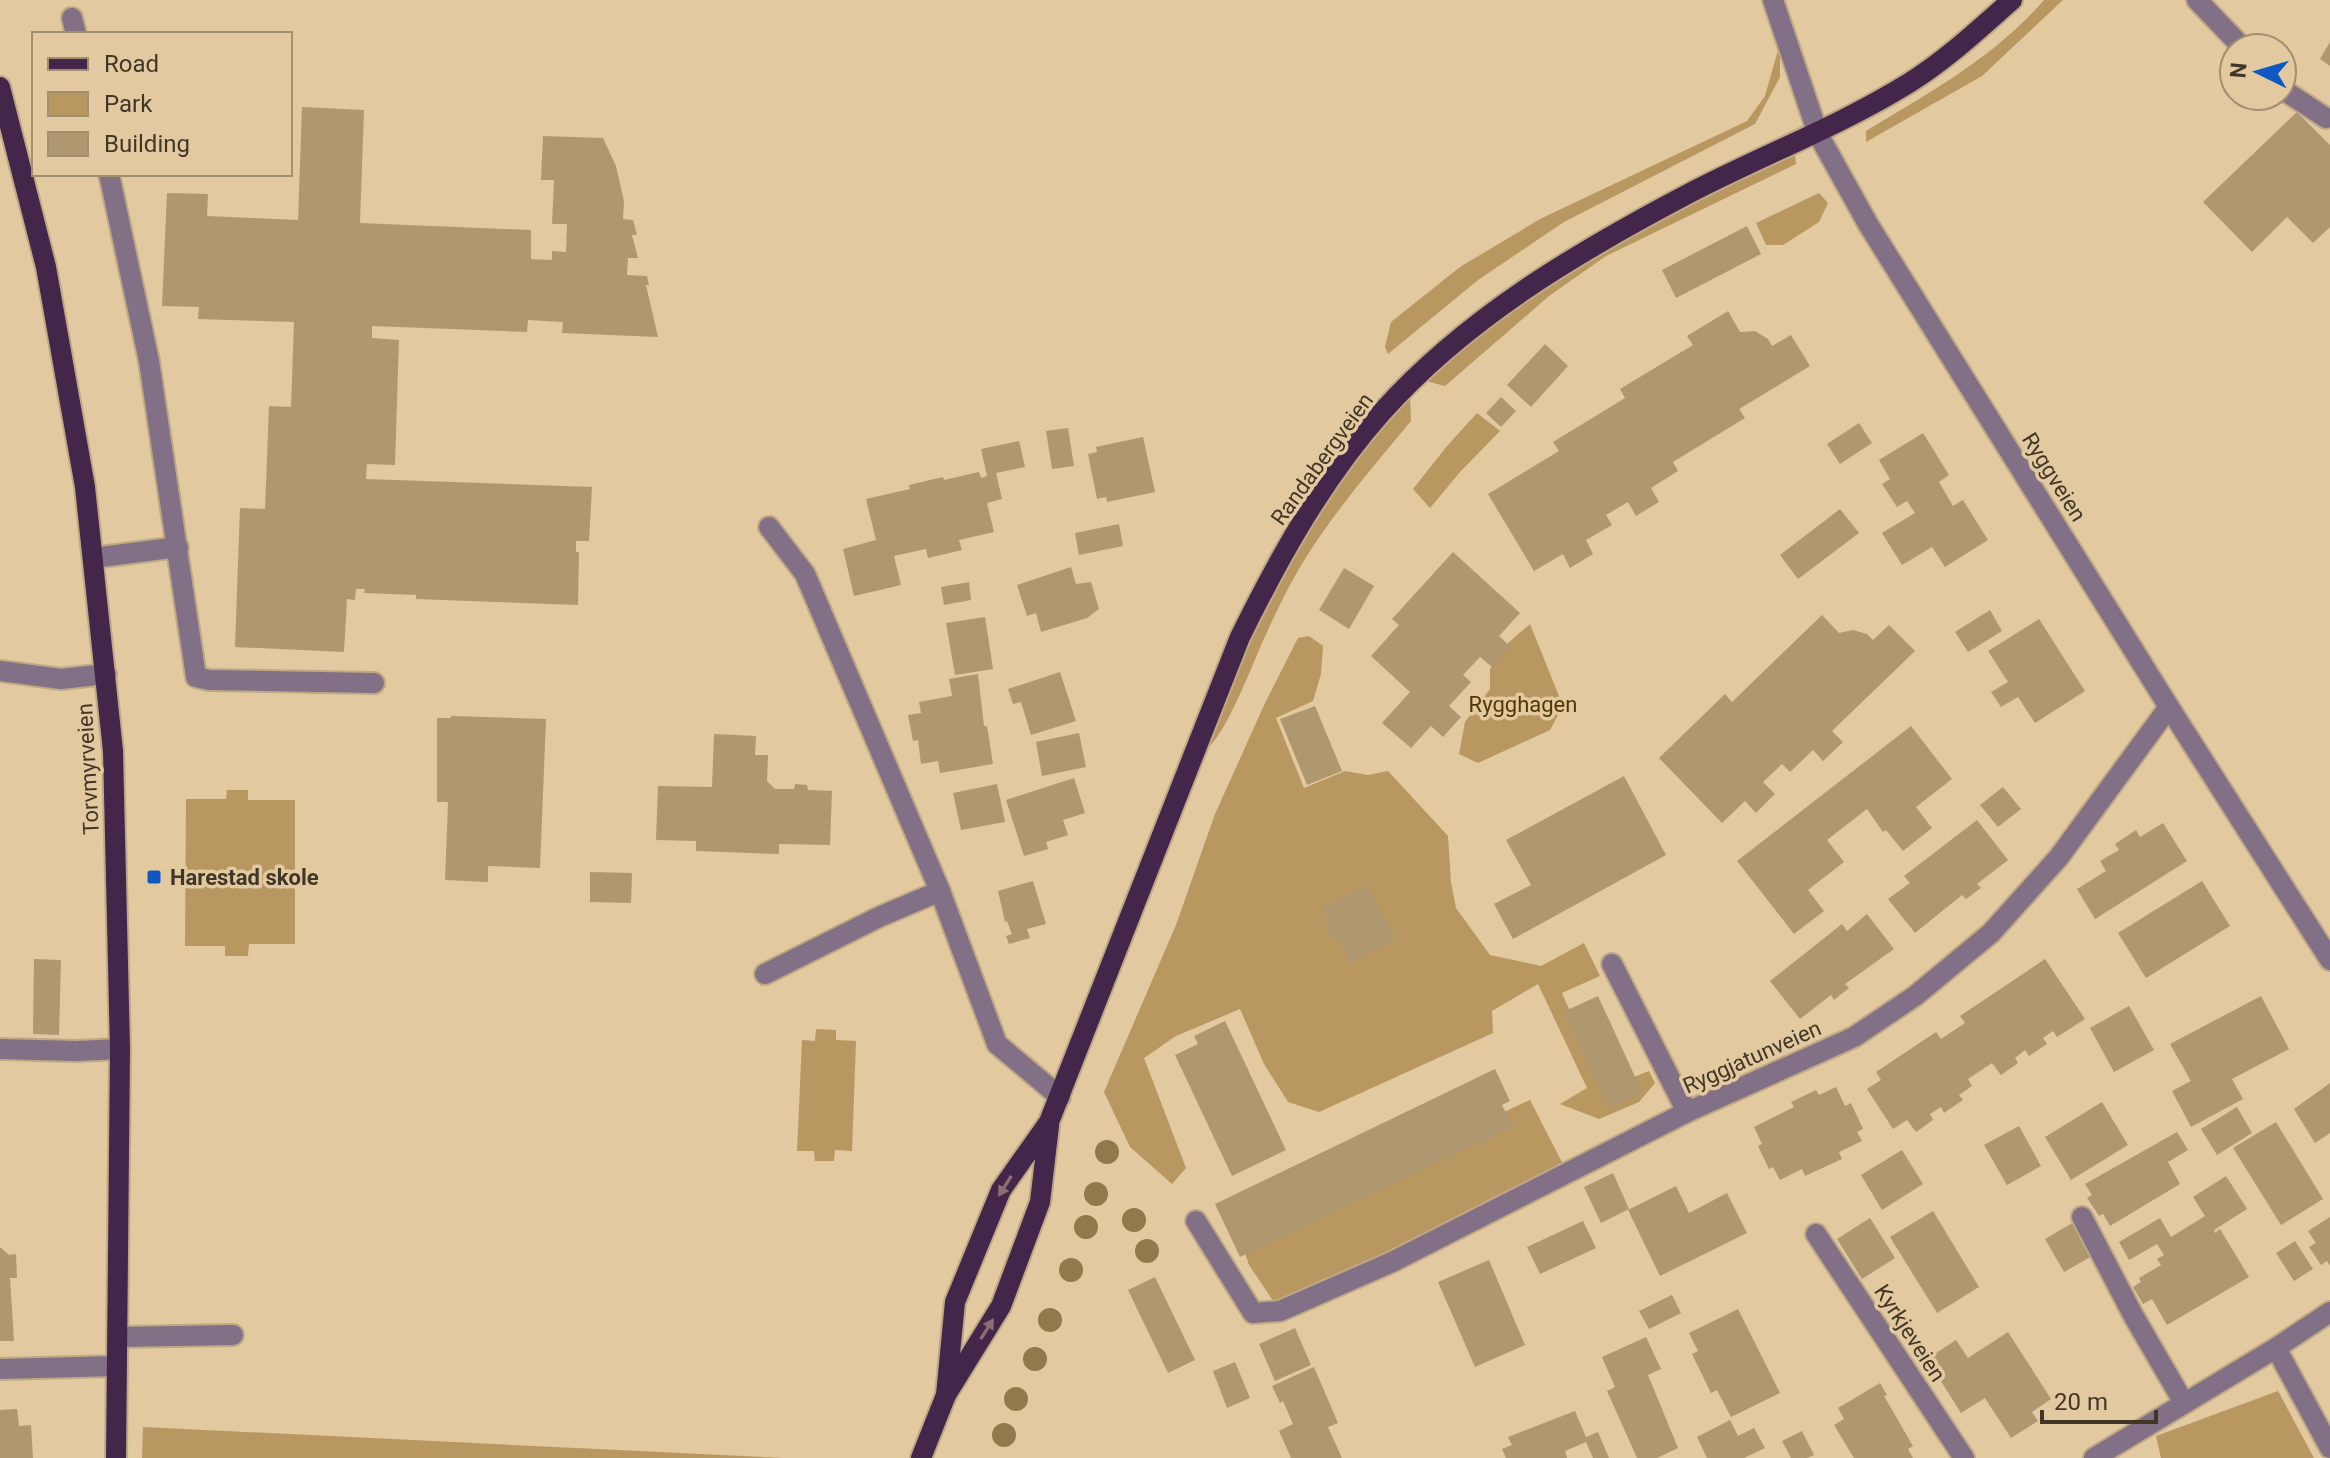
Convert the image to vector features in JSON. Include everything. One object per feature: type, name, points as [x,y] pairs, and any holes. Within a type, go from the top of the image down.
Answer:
[{"type":"main road","name":"Randabergveien","points":[[946,1395],[955,1302],[1001,1190],[1049,1122],[1060,1097],[1240,637],[1275,566],[1329,483],[1381,413],[1431,363],[1492,312],[1567,262],[1689,194],[1818,134],[1911,82],[1967,40],[2012,0]]},
{"type":"main road","name":"Torvmyrveien","points":[[0,87],[46,267],[85,487],[106,674],[114,769],[120,1049],[116,1458]]},
{"type":"main road","name":"Randabergveien","points":[[921,1458],[946,1395],[1001,1306],[1018,1262],[1040,1202],[1049,1122]]},
{"type":"street","name":"Ryggveien","points":[[1773,0],[1818,134],[1868,224],[2330,960]]},
{"type":"street","points":[[2197,0],[2228,32]]},
{"type":"street","points":[[2298,100],[2326,118]]},
{"type":"street","points":[[109,176],[149,361],[196,677],[209,680],[374,683]]},
{"type":"street","points":[[769,527],[805,574],[940,891],[997,1044],[1060,1097]]},
{"type":"street","points":[[93,558],[178,547]]},
{"type":"street","points":[[0,671],[61,679],[106,674]]},
{"type":"street","name":"Ryggjatunveien","points":[[1196,1221],[1253,1313],[1280,1311],[1392,1262],[1687,1112],[1854,1037],[1915,996],[1991,933],[2059,857],[2169,707]]},
{"type":"street","points":[[765,974],[879,917],[940,891]]},
{"type":"street","points":[[1612,964],[1687,1112]]},
{"type":"street","points":[[0,1049],[120,1049]]},
{"type":"street","points":[[2082,1217],[2133,1315],[2184,1403]]},
{"type":"street","name":"Kyrkjeveien","points":[[1816,1234],[1964,1458]]},
{"type":"street","points":[[2094,1458],[2330,1312]]},
{"type":"street","points":[[118,1337],[233,1335]]},
{"type":"street","points":[[2276,1348],[2330,1448]]},
{"type":"street","points":[[0,1369],[117,1366]]},
{"type":"green space","points":[[2044,0],[2063,0],[1982,76],[1866,142],[1866,131],[1983,56]]},
{"type":"green space","points":[[1780,43],[1780,77],[1755,124],[1564,222],[1478,280],[1388,354],[1385,347],[1391,322],[1460,267],[1540,219],[1747,121],[1765,96]]},
{"type":"green space","points":[[1783,155],[1795,155],[1796,164],[1606,256],[1549,296],[1445,386],[1426,381],[1467,339],[1566,266]]},
{"type":"green space","points":[[1819,193],[1828,203],[1819,222],[1783,245],[1766,245],[1756,223]]},
{"type":"green space","points":[[1410,396],[1411,421],[1346,501],[1303,562],[1278,608],[1229,717],[1205,750],[1272,578],[1368,436]]},
{"type":"green space","points":[[1477,413],[1500,431],[1430,508],[1413,489]]},
{"type":"green space","name":"Rygghagen","points":[[1530,624],[1563,706],[1550,730],[1478,763],[1459,754],[1465,722],[1490,689],[1490,669],[1508,643]]},
{"type":"green space","points":[[1309,636],[1323,646],[1321,674],[1313,701],[1276,718],[1304,788],[1345,771],[1368,775],[1388,771],[1448,836],[1456,908],[1490,955],[1541,966],[1584,943],[1600,976],[1562,993],[1604,1089],[1649,1071],[1655,1083],[1639,1102],[1599,1119],[1560,1104],[1587,1088],[1538,984],[1492,1011],[1493,1033],[1319,1112],[1288,1102],[1264,1064],[1240,1009],[1176,1036],[1144,1058],[1186,1168],[1172,1184],[1130,1147],[1104,1092],[1176,925],[1215,814],[1298,638]]},
{"type":"green space","points":[[227,790],[248,790],[248,800],[295,800],[295,944],[249,944],[248,956],[225,956],[225,946],[185,946],[186,799],[226,799]]},
{"type":"green space","points":[[816,1029],[836,1030],[836,1040],[856,1041],[852,1151],[835,1150],[834,1161],[815,1161],[814,1151],[797,1151],[802,1040],[815,1041]]},
{"type":"green space","points":[[1530,1100],[1568,1174],[1280,1311],[1249,1265],[1239,1235]]},
{"type":"green space","points":[[2278,1391],[2314,1458],[2161,1458],[2156,1436]]},
{"type":"green space","points":[[143,1427],[784,1458],[142,1458]]},
{"type":"building","points":[[2330,42],[2330,66],[2320,59]]},
{"type":"building","points":[[302,107],[364,110],[360,223],[531,230],[531,259],[552,260],[552,251],[566,252],[567,224],[552,224],[554,180],[541,180],[543,136],[603,138],[616,166],[624,201],[623,219],[633,220],[637,235],[632,235],[638,258],[628,258],[627,275],[647,276],[649,285],[646,285],[658,337],[562,333],[563,322],[528,320],[527,332],[372,326],[372,338],[399,340],[395,465],[367,464],[366,479],[592,487],[589,541],[576,541],[576,552],[579,552],[578,605],[416,599],[416,595],[364,593],[365,589],[356,589],[355,600],[347,599],[344,652],[235,647],[240,508],[265,509],[269,406],[291,407],[294,322],[198,319],[199,307],[162,306],[167,193],[208,194],[207,216],[298,220]]},
{"type":"building","points":[[2297,112],[2330,145],[2330,227],[2313,243],[2287,217],[2252,252],[2203,202]]},
{"type":"building","points":[[1747,226],[1761,254],[1676,298],[1662,270]]},
{"type":"building","points":[[1728,311],[1740,332],[1755,331],[1768,339],[1772,346],[1791,335],[1810,366],[1739,409],[1745,418],[1673,462],[1678,471],[1651,488],[1659,502],[1636,516],[1628,502],[1606,515],[1612,525],[1586,540],[1593,554],[1570,568],[1563,554],[1534,571],[1488,494],[1559,451],[1553,442],[1625,398],[1620,389],[1693,345],[1687,336]]},
{"type":"building","points":[[1545,344],[1568,366],[1531,407],[1507,385]]},
{"type":"building","points":[[1501,397],[1516,411],[1501,427],[1486,413]]},
{"type":"building","points":[[1859,423],[1872,443],[1840,464],[1827,444]]},
{"type":"building","points":[[1068,428],[1074,466],[1052,469],[1046,431]]},
{"type":"building","points":[[1923,433],[1949,475],[1939,482],[1953,506],[1963,500],[1988,540],[1945,567],[1932,547],[1902,565],[1882,533],[1915,513],[1907,501],[1897,507],[1882,484],[1890,479],[1879,460]]},
{"type":"building","points":[[1143,437],[1155,492],[1107,502],[1106,497],[1097,499],[1088,454],[1097,452],[1096,447]]},
{"type":"building","points":[[1019,441],[1025,467],[996,473],[1002,499],[987,503],[994,532],[959,540],[962,550],[928,558],[926,549],[894,556],[901,585],[854,596],[843,549],[876,540],[866,499],[910,489],[909,485],[943,477],[944,480],[979,472],[981,478],[987,476],[981,449]]},
{"type":"building","points":[[1840,509],[1859,533],[1798,579],[1780,555]]},
{"type":"building","points":[[1119,524],[1123,546],[1079,555],[1075,533]]},
{"type":"building","points":[[1453,552],[1520,613],[1499,636],[1511,647],[1492,667],[1480,657],[1463,675],[1471,682],[1449,706],[1461,717],[1443,737],[1431,726],[1411,748],[1382,723],[1410,692],[1371,656],[1399,625],[1392,619]]},
{"type":"building","points":[[1071,567],[1076,584],[1091,582],[1099,609],[1087,618],[1041,632],[1036,613],[1027,616],[1017,585]]},
{"type":"building","points":[[1344,568],[1374,586],[1349,629],[1319,610]]},
{"type":"building","points":[[969,582],[971,600],[944,605],[941,587]]},
{"type":"building","points":[[1990,610],[2002,631],[1968,652],[1955,632]]},
{"type":"building","points":[[1822,615],[1839,633],[1853,630],[1867,634],[1873,640],[1889,625],[1915,651],[1832,731],[1843,742],[1823,761],[1813,750],[1790,772],[1782,764],[1763,782],[1775,794],[1756,813],[1745,801],[1722,823],[1659,758],[1725,694],[1732,702]]},
{"type":"building","points":[[985,617],[993,669],[955,675],[946,623]]},
{"type":"building","points":[[2039,619],[2085,691],[2035,723],[2018,697],[2001,707],[1991,692],[2008,682],[1988,651]]},
{"type":"building","points":[[1060,672],[1076,721],[1031,735],[1021,702],[1013,704],[1008,689]]},
{"type":"building","points":[[978,674],[984,726],[987,726],[993,764],[940,773],[938,761],[921,764],[918,740],[913,741],[908,715],[921,713],[919,702],[952,696],[949,679]]},
{"type":"building","points":[[1315,706],[1342,771],[1307,785],[1280,719]]},
{"type":"building","points":[[437,718],[546,719],[540,868],[488,866],[488,882],[445,880],[448,802],[437,802]]},
{"type":"building","points":[[1911,726],[1952,779],[1916,807],[1932,828],[1903,851],[1886,830],[1883,832],[1867,809],[1827,840],[1844,862],[1808,890],[1824,911],[1794,934],[1737,861]]},
{"type":"building","points":[[1079,733],[1086,767],[1042,776],[1036,742]]},
{"type":"building","points":[[714,734],[756,736],[755,755],[768,755],[767,781],[775,789],[794,789],[795,784],[807,785],[808,790],[832,791],[830,845],[779,844],[779,854],[696,851],[696,841],[656,840],[658,786],[712,787]]},
{"type":"building","points":[[1624,776],[1666,855],[1513,939],[1494,904],[1531,885],[1506,840]]},
{"type":"building","points":[[1074,778],[1085,813],[1063,820],[1068,835],[1046,842],[1048,849],[1024,856],[1006,800]]},
{"type":"building","points":[[997,784],[1005,822],[961,830],[953,793]]},
{"type":"building","points":[[2003,787],[2021,809],[1998,827],[1980,805]]},
{"type":"building","points":[[1977,820],[2008,860],[1977,884],[1981,888],[1966,899],[1962,895],[1915,933],[1888,899],[1910,883],[1904,876]]},
{"type":"building","points":[[2163,823],[2187,861],[2095,919],[2077,889],[2106,871],[2100,861],[2119,850],[2115,844],[2136,830],[2140,837]]},
{"type":"building","points":[[590,872],[632,873],[631,903],[590,902]]},
{"type":"building","points":[[1033,881],[1046,924],[1027,929],[1030,938],[1009,944],[1006,936],[1012,934],[1005,922],[998,891]]},
{"type":"building","points":[[2202,881],[2230,926],[2146,978],[2118,933]]},
{"type":"building","points":[[1367,885],[1395,939],[1350,963],[1337,937],[1331,940],[1324,925],[1329,922],[1322,909]]},
{"type":"building","points":[[1867,914],[1894,949],[1845,984],[1849,988],[1834,1000],[1831,995],[1800,1019],[1770,981],[1842,924],[1847,931]]},
{"type":"building","points":[[34,959],[61,960],[59,1035],[33,1034]]},
{"type":"building","points":[[2045,959],[2085,1019],[2057,1037],[2053,1031],[2043,1038],[2047,1044],[2029,1056],[2025,1050],[2015,1058],[2018,1063],[2001,1075],[1992,1063],[1968,1079],[1972,1086],[1959,1095],[1963,1100],[1944,1113],[1941,1107],[1930,1114],[1933,1120],[1916,1132],[1907,1120],[1893,1129],[1867,1089],[1881,1080],[1876,1072],[1936,1032],[1941,1039],[1965,1023],[1960,1016]]},
{"type":"building","points":[[1598,996],[1643,1094],[1609,1109],[1563,1012]]},
{"type":"building","points":[[2261,996],[2289,1049],[2232,1079],[2243,1099],[2191,1127],[2172,1091],[2191,1081],[2170,1044]]},
{"type":"building","points":[[2129,1006],[2154,1050],[2114,1072],[2090,1028]]},
{"type":"building","points":[[1225,1021],[1286,1150],[1232,1176],[1175,1055],[1198,1044],[1194,1036]]},
{"type":"building","points":[[1495,1069],[1510,1101],[1502,1105],[1513,1127],[1240,1257],[1215,1204]]},
{"type":"building","points":[[2330,1083],[2330,1133],[2315,1143],[2294,1109]]},
{"type":"building","points":[[1836,1087],[1845,1106],[1851,1103],[1863,1129],[1857,1132],[1862,1141],[1839,1152],[1842,1159],[1805,1176],[1802,1169],[1780,1180],[1773,1167],[1769,1169],[1758,1146],[1762,1144],[1754,1127],[1794,1107],[1791,1102],[1816,1090],[1819,1095]]},
{"type":"building","points":[[2102,1102],[2128,1145],[2071,1180],[2045,1137]]},
{"type":"building","points":[[2237,1107],[2252,1133],[2217,1155],[2201,1129]]},
{"type":"building","points":[[2276,1122],[2323,1199],[2281,1225],[2233,1148]]},
{"type":"building","points":[[2019,1126],[2041,1166],[2007,1185],[1984,1145]]},
{"type":"building","points":[[2177,1132],[2188,1150],[2168,1162],[2180,1184],[2110,1226],[2087,1198],[2092,1195],[2085,1184]]},
{"type":"building","points":[[1902,1150],[1923,1184],[1882,1210],[1861,1175]]},
{"type":"building","points":[[1613,1173],[1629,1209],[1601,1223],[1584,1187]]},
{"type":"building","points":[[2226,1176],[2247,1209],[2214,1230],[2215,1233],[2220,1229],[2249,1277],[2167,1325],[2152,1299],[2143,1304],[2133,1287],[2141,1282],[2139,1278],[2161,1265],[2157,1259],[2164,1255],[2157,1244],[2129,1260],[2119,1242],[2160,1218],[2171,1237],[2205,1216],[2193,1197]]},
{"type":"building","points":[[1676,1186],[1689,1213],[1727,1193],[1747,1233],[1660,1276],[1628,1210]]},
{"type":"building","points":[[1933,1211],[1979,1287],[1937,1313],[1890,1237]]},
{"type":"building","points":[[2330,1217],[2330,1266],[2327,1261],[2321,1265],[2309,1247],[2316,1243],[2308,1231]]},
{"type":"building","points":[[1870,1218],[1895,1258],[1862,1279],[1837,1239]]},
{"type":"building","points":[[1583,1221],[1596,1248],[1540,1274],[1527,1247]]},
{"type":"building","points":[[2074,1222],[2092,1256],[2064,1272],[2045,1239]]},
{"type":"building","points":[[2295,1241],[2313,1269],[2294,1281],[2276,1253]]},
{"type":"building","points":[[0,1247],[9,1255],[16,1254],[17,1278],[10,1278],[14,1341],[0,1341]]},
{"type":"building","points":[[1489,1260],[1525,1345],[1475,1367],[1438,1282]]},
{"type":"building","points":[[1155,1277],[1195,1360],[1168,1373],[1128,1290]]},
{"type":"building","points":[[1672,1295],[1681,1313],[1649,1329],[1639,1311]]},
{"type":"building","points":[[1738,1309],[1780,1393],[1731,1417],[1717,1390],[1711,1393],[1692,1354],[1698,1351],[1689,1333]]},
{"type":"building","points":[[1295,1328],[1311,1365],[1275,1381],[1259,1344]]},
{"type":"building","points":[[2008,1332],[2051,1399],[2032,1412],[2038,1421],[2011,1438],[1985,1398],[1961,1413],[1927,1359],[1956,1340],[1968,1358]]},
{"type":"building","points":[[1646,1337],[1661,1369],[1648,1375],[1678,1448],[1657,1458],[1637,1458],[1607,1391],[1615,1387],[1602,1357]]},
{"type":"building","points":[[1235,1362],[1250,1398],[1227,1408],[1213,1371]]},
{"type":"building","points":[[1314,1367],[1338,1423],[1328,1427],[1342,1458],[1291,1458],[1279,1431],[1293,1424],[1272,1386]]},
{"type":"building","points":[[1880,1383],[1887,1395],[1884,1396],[1913,1446],[1908,1449],[1913,1458],[1854,1458],[1834,1425],[1844,1419],[1838,1408]]},
{"type":"building","points":[[17,1409],[19,1426],[31,1425],[33,1458],[0,1458],[0,1410]]},
{"type":"building","points":[[1575,1411],[1586,1437],[1598,1432],[1609,1458],[1593,1458],[1586,1442],[1565,1451],[1567,1458],[1506,1458],[1502,1449],[1512,1445],[1508,1437]]},
{"type":"building","points":[[1730,1420],[1738,1436],[1754,1428],[1765,1448],[1744,1458],[1707,1458],[1697,1437]]},
{"type":"building","points":[[1802,1431],[1814,1455],[1791,1458],[1782,1441]]},
{"type":"place","name":"Harestad skole","points":[[154,877]]}]
